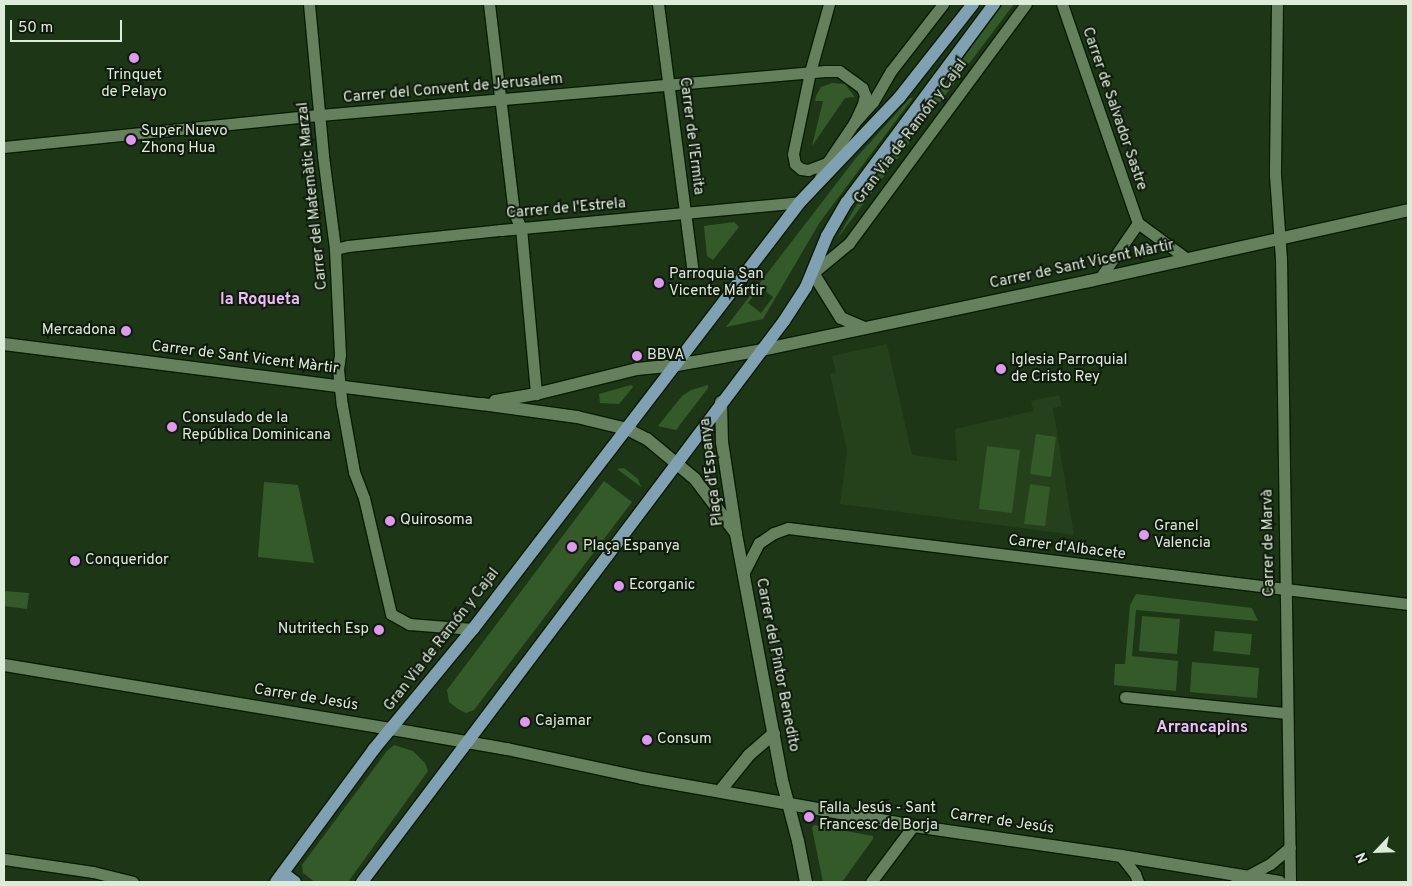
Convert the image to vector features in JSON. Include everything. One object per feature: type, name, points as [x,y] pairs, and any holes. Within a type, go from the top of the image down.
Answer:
[{"type":"main road","name":"Gran Via de Ramón y Cajal","points":[[677,365],[800,202],[899,98],[973,4]]},
{"type":"main road","name":"Gran Via de Ramón y Cajal","points":[[762,350],[794,306],[813,273],[827,236],[847,202],[994,4]]},
{"type":"main road","name":"Carrer de Sant Vicent Màrtir","points":[[762,350],[1408,210]]},
{"type":"main road","points":[[813,273],[841,318],[848,323],[864,327]]},
{"type":"main road","name":"Carrer de Sant Vicent Màrtir","points":[[4,344],[534,411]]},
{"type":"main road","points":[[536,394],[637,369],[677,365],[762,350]]},
{"type":"main road","name":"Plaça d'Espanya","points":[[676,462],[762,350]]},
{"type":"main road","points":[[627,429],[677,365]]},
{"type":"main road","name":"Carrer de Sant Vicent Màrtir","points":[[482,404],[536,394]]},
{"type":"main road","name":"Plaça d'Espanya","points":[[721,402],[722,442],[736,534]]},
{"type":"main road","name":"Plaça d'Espanya","points":[[534,411],[577,417],[627,429],[647,439],[700,484],[736,534]]},
{"type":"main road","name":"Gran Via de Ramón y Cajal","points":[[295,882],[279,878],[374,749],[473,629],[627,429]]},
{"type":"main road","points":[[362,882],[676,462]]},
{"type":"main road","name":"Carrer del Pintor Benedito","points":[[736,534],[774,733],[806,882]]},
{"type":"main road","name":"Carrer de Jesús","points":[[4,665],[468,742],[913,826],[1121,856],[1280,882]]},
{"type":"main road","points":[[720,791],[750,756],[774,733]]},
{"type":"street","name":"Carrer del Matemàtic Marzal","points":[[309,4],[335,249],[340,386],[354,472],[364,498],[391,614],[409,624],[473,629]]},
{"type":"street","points":[[490,4],[514,213],[521,228],[536,394]]},
{"type":"street","name":"Carrer de l'Ermita","points":[[658,4],[693,273]]},
{"type":"street","points":[[827,163],[808,170],[801,169],[795,164],[793,154],[810,72],[829,4]]},
{"type":"street","name":"Gran Via de Ramón y Cajal","points":[[817,183],[827,163],[854,123],[873,102],[891,72],[943,4]]},
{"type":"street","name":"Gran Via de Ramón y Cajal","points":[[813,273],[849,243],[1026,4]]},
{"type":"street","name":"Carrer de Salvador Sastre","points":[[1062,4],[1138,223]]},
{"type":"street","name":"Carrer de Marvà","points":[[1277,4],[1275,175],[1280,239],[1290,882]]},
{"type":"street","name":"Carrer del Convent de Jerusalem","points":[[4,147],[320,115],[839,71],[862,88],[865,95],[854,123]]},
{"type":"street","name":"Carrer de l'Estrela","points":[[335,249],[348,246],[521,228],[800,202]]},
{"type":"street","points":[[1100,278],[1138,223],[1187,259]]},
{"type":"street","name":"Carrer d'Albacete","points":[[744,574],[759,543],[774,532],[788,528],[1408,604]]},
{"type":"street","points":[[1124,696],[1286,713]]},
{"type":"street","points":[[870,882],[913,826]]},
{"type":"street","points":[[1236,882],[1248,878],[1270,864],[1290,847]]},
{"type":"street","points":[[1121,856],[1135,874],[1138,882]]},
{"type":"street","points":[[4,859],[91,877],[133,882]]},
{"type":"shaded area","points":[[1003,4],[1014,4],[836,240],[862,196]]},
{"type":"shaded area","points":[[832,83],[845,84],[855,97],[845,98],[812,146],[823,101],[815,101],[816,96],[821,87]]},
{"type":"shaded area","points":[[910,98],[913,98],[820,222],[763,319],[726,327],[856,158]],"holes":[[[760,287],[773,297],[761,313],[748,303]]]},
{"type":"shaded area","points":[[734,222],[739,227],[713,260],[707,256],[704,226]]},
{"type":"shaded area","points":[[887,344],[912,455],[957,461],[955,429],[1033,411],[1031,401],[1059,395],[1062,406],[1053,408],[1074,535],[840,504],[847,451],[830,374],[836,373],[832,356]]},
{"type":"shaded area","points":[[631,385],[633,387],[619,404],[600,403],[599,394]]},
{"type":"shaded area","points":[[708,385],[708,388],[676,430],[658,426],[682,396],[691,390]]},
{"type":"shaded area","points":[[1036,434],[1056,437],[1051,477],[1030,474]]},
{"type":"shaded area","points":[[987,446],[1020,450],[1012,513],[979,509]]},
{"type":"shaded area","points":[[624,468],[638,479],[641,487],[617,469]]},
{"type":"shaded area","points":[[604,481],[632,502],[474,710],[466,713],[458,709],[449,702],[447,690]]},
{"type":"shaded area","points":[[264,482],[298,485],[314,563],[258,557]]},
{"type":"shaded area","points":[[1030,484],[1050,487],[1045,526],[1024,524]]},
{"type":"shaded area","points":[[4,591],[29,593],[27,609],[4,606]]},
{"type":"shaded area","points":[[1136,594],[1252,608],[1258,621],[1136,610],[1132,656],[1178,661],[1176,691],[1114,685],[1115,664],[1125,664],[1130,605]]},
{"type":"shaded area","points":[[1142,616],[1180,619],[1177,654],[1139,651]]},
{"type":"shaded area","points":[[1215,631],[1252,634],[1250,655],[1213,651]]},
{"type":"shaded area","points":[[1192,662],[1259,668],[1257,698],[1190,692]]},
{"type":"shaded area","points":[[394,745],[413,751],[425,763],[428,771],[348,882],[315,882],[303,873],[302,865],[387,751]]},
{"type":"shaded area","points":[[814,825],[873,836],[873,839],[842,882],[823,882],[812,828]]},
{"type":"place","name":"Trinquet de Pelayo","points":[[134,58]]},
{"type":"place","name":"Super Nuevo Zhong Hua","points":[[131,140]]},
{"type":"place","name":"Parroquia San Vicente Mártir","points":[[659,283]]},
{"type":"place","name":"Mercadona","points":[[126,331]]},
{"type":"place","name":"BBVA","points":[[637,356]]},
{"type":"place","name":"Iglesia Parroquial de Cristo Rey","points":[[1001,369]]},
{"type":"place","name":"Consulado de la República Dominicana","points":[[172,427]]},
{"type":"place","name":"Quirosoma","points":[[390,521]]},
{"type":"place","name":"Granel Valencia","points":[[1144,535]]},
{"type":"place","name":"Plaça Espanya","points":[[572,547]]},
{"type":"place","name":"Conqueridor","points":[[75,561]]},
{"type":"place","name":"Ecorganic","points":[[619,586]]},
{"type":"place","name":"Nutritech Esp","points":[[379,630]]},
{"type":"place","name":"Cajamar","points":[[525,722]]},
{"type":"place","name":"Consum","points":[[647,740]]},
{"type":"place","name":"Falla Jesús - Sant Francesc de Borja","points":[[809,817]]},
{"type":"district","name":"la Roqueta","points":[[260,300]]},
{"type":"district","name":"Arrancapins","points":[[1202,728]]}]
